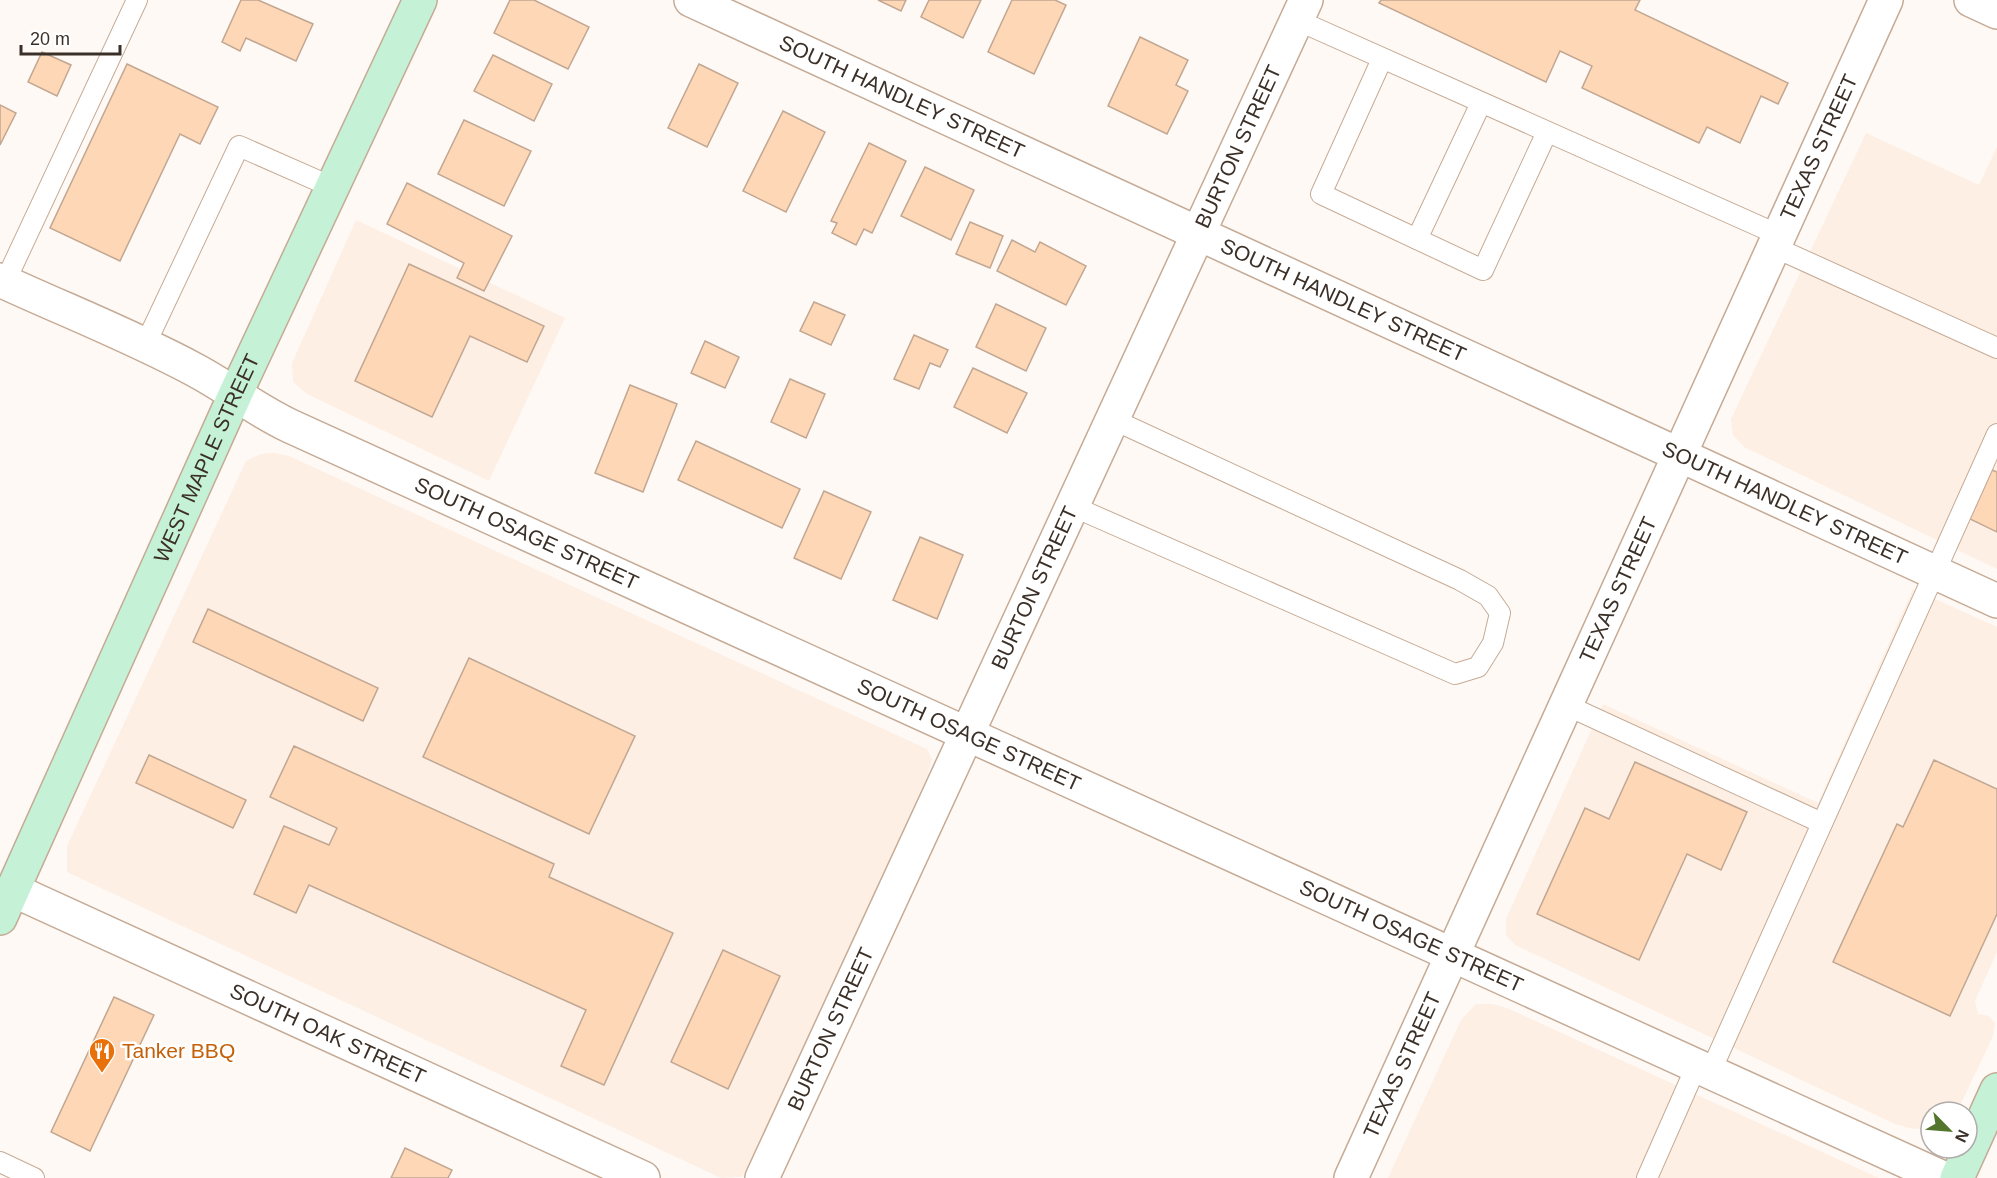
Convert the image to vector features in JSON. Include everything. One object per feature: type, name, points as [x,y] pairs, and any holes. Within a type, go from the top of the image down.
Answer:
[{"type":"street","name":"WEST MAPLE STREET","points":[[6,904],[236,395],[420,0]]},
{"type":"street","name":"SOUTH HANDLEY STREET","points":[[691,0],[1997,601]]},
{"type":"street","name":"TEXAS STREET","points":[[1351,1178],[1886,0]]},
{"type":"street","points":[[1971,0],[1997,12]]},
{"type":"street","name":"BURTON STREET","points":[[762,1178],[1301,10]]},
{"type":"street","name":"SOUTH OSAGE STREET","points":[[2,281],[145,345],[197,371],[268,416],[1943,1178]]},
{"type":"street","name":"SOUTH OAK STREET","points":[[6,904],[643,1178]]},
{"type":"street","points":[[1956,1178],[1997,1090]]},
{"type":"lane","points":[[2,281],[137,0]]},
{"type":"lane","points":[[1301,10],[1382,59],[1547,132],[1997,348]]},
{"type":"lane","points":[[1382,59],[1321,194],[1483,270],[1547,132]]},
{"type":"lane","points":[[1417,239],[1481,103]]},
{"type":"lane","points":[[145,345],[239,146],[332,187]]},
{"type":"lane","points":[[1072,506],[1455,675],[1478,667],[1493,643],[1500,614],[1488,596],[1460,580],[1112,419]]},
{"type":"lane","points":[[1647,1178],[1703,1070],[1822,823],[1997,434]]},
{"type":"lane","points":[[1566,705],[1822,823]]},
{"type":"lane","points":[[0,1162],[34,1178]]},
{"type":"shaded area","points":[[1866,133],[1979,185],[1997,147],[1997,569],[1744,447],[1733,435],[1731,419]]},
{"type":"shaded area","points":[[356,220],[565,318],[489,481],[307,394],[293,382],[292,363]]},
{"type":"shaded area","points":[[274,453],[289,456],[927,749],[932,759],[928,774],[750,1169],[741,1177],[721,1178],[67,872],[67,846],[246,461],[261,454]]},
{"type":"shaded area","points":[[1913,589],[1997,627],[1997,952],[1975,1001],[1978,1014],[1989,1016],[1995,1023],[1993,1036],[1963,1100],[1919,1100],[1919,1129],[1895,1124],[1515,945],[1506,935],[1506,919],[1603,704],[1818,803]]},
{"type":"shaded area","points":[[1476,1004],[1492,1004],[1507,1008],[1879,1178],[1388,1178],[1461,1020]]},
{"type":"building","points":[[241,0],[258,0],[313,24],[296,61],[246,38],[240,51],[222,42]]},
{"type":"building","points":[[510,0],[534,0],[589,27],[568,69],[494,33]]},
{"type":"building","points":[[878,0],[906,0],[901,11]]},
{"type":"building","points":[[929,0],[981,0],[963,38],[921,17]]},
{"type":"building","points":[[1012,0],[1055,0],[1066,5],[1034,74],[988,52]]},
{"type":"building","points":[[1381,0],[1640,0],[1635,10],[1788,83],[1778,104],[1761,96],[1740,143],[1707,127],[1699,143],[1582,88],[1592,66],[1560,51],[1546,82],[1379,3]]},
{"type":"building","points":[[1140,37],[1188,60],[1176,85],[1188,91],[1167,134],[1108,106]]},
{"type":"building","points":[[42,52],[71,65],[57,96],[28,82]]},
{"type":"building","points":[[493,55],[552,84],[534,121],[474,91]]},
{"type":"building","points":[[127,64],[218,107],[200,144],[180,134],[120,261],[50,228]]},
{"type":"building","points":[[699,64],[738,83],[707,147],[668,128]]},
{"type":"building","points":[[0,105],[16,113],[0,145]]},
{"type":"building","points":[[783,111],[825,132],[786,212],[743,191]]},
{"type":"building","points":[[464,120],[531,151],[504,206],[438,174]]},
{"type":"building","points":[[869,143],[906,161],[872,233],[864,229],[856,245],[832,233],[837,223],[831,221]]},
{"type":"building","points":[[925,167],[974,190],[951,240],[901,216]]},
{"type":"building","points":[[407,183],[512,236],[484,291],[457,278],[464,263],[387,224]]},
{"type":"building","points":[[970,222],[1003,236],[990,268],[956,254]]},
{"type":"building","points":[[1012,240],[1035,252],[1040,242],[1086,266],[1066,305],[997,271]]},
{"type":"building","points":[[409,264],[544,326],[527,362],[470,336],[432,417],[355,381]]},
{"type":"building","points":[[814,302],[845,315],[831,345],[800,331]]},
{"type":"building","points":[[996,304],[1046,328],[1026,371],[976,347]]},
{"type":"building","points":[[914,335],[948,350],[940,367],[930,363],[919,389],[894,379]]},
{"type":"building","points":[[705,341],[739,357],[725,388],[691,373]]},
{"type":"building","points":[[973,368],[1027,393],[1007,433],[954,407]]},
{"type":"building","points":[[790,379],[825,394],[806,438],[771,422]]},
{"type":"building","points":[[630,385],[677,404],[643,492],[595,473]]},
{"type":"building","points":[[696,441],[800,489],[782,528],[678,480]]},
{"type":"building","points":[[1992,470],[1997,472],[1997,532],[1970,519]]},
{"type":"building","points":[[824,491],[871,512],[841,579],[794,558]]},
{"type":"building","points":[[920,537],[963,555],[937,619],[893,600]]},
{"type":"building","points":[[208,609],[378,688],[363,721],[193,642]]},
{"type":"building","points":[[469,658],[635,736],[589,834],[423,757]]},
{"type":"building","points":[[294,746],[554,864],[549,877],[673,933],[604,1085],[561,1066],[586,1010],[309,885],[296,913],[254,894],[284,826],[329,845],[337,828],[270,797]]},
{"type":"building","points":[[149,755],[246,800],[233,828],[136,783]]},
{"type":"building","points":[[1934,760],[1997,789],[1997,914],[1950,1016],[1833,962],[1897,824],[1903,827]]},
{"type":"building","points":[[1635,762],[1747,812],[1721,870],[1687,854],[1639,960],[1537,914],[1585,808],[1609,819]]},
{"type":"building","points":[[723,950],[780,976],[728,1089],[671,1062]]},
{"type":"building","name":"Tanker BBQ","points":[[114,997],[154,1015],[90,1151],[51,1132]]},
{"type":"building","points":[[405,1148],[452,1170],[448,1178],[391,1178]]},
{"type":"place","name":"Tanker BBQ","points":[[102,1074]]}]
